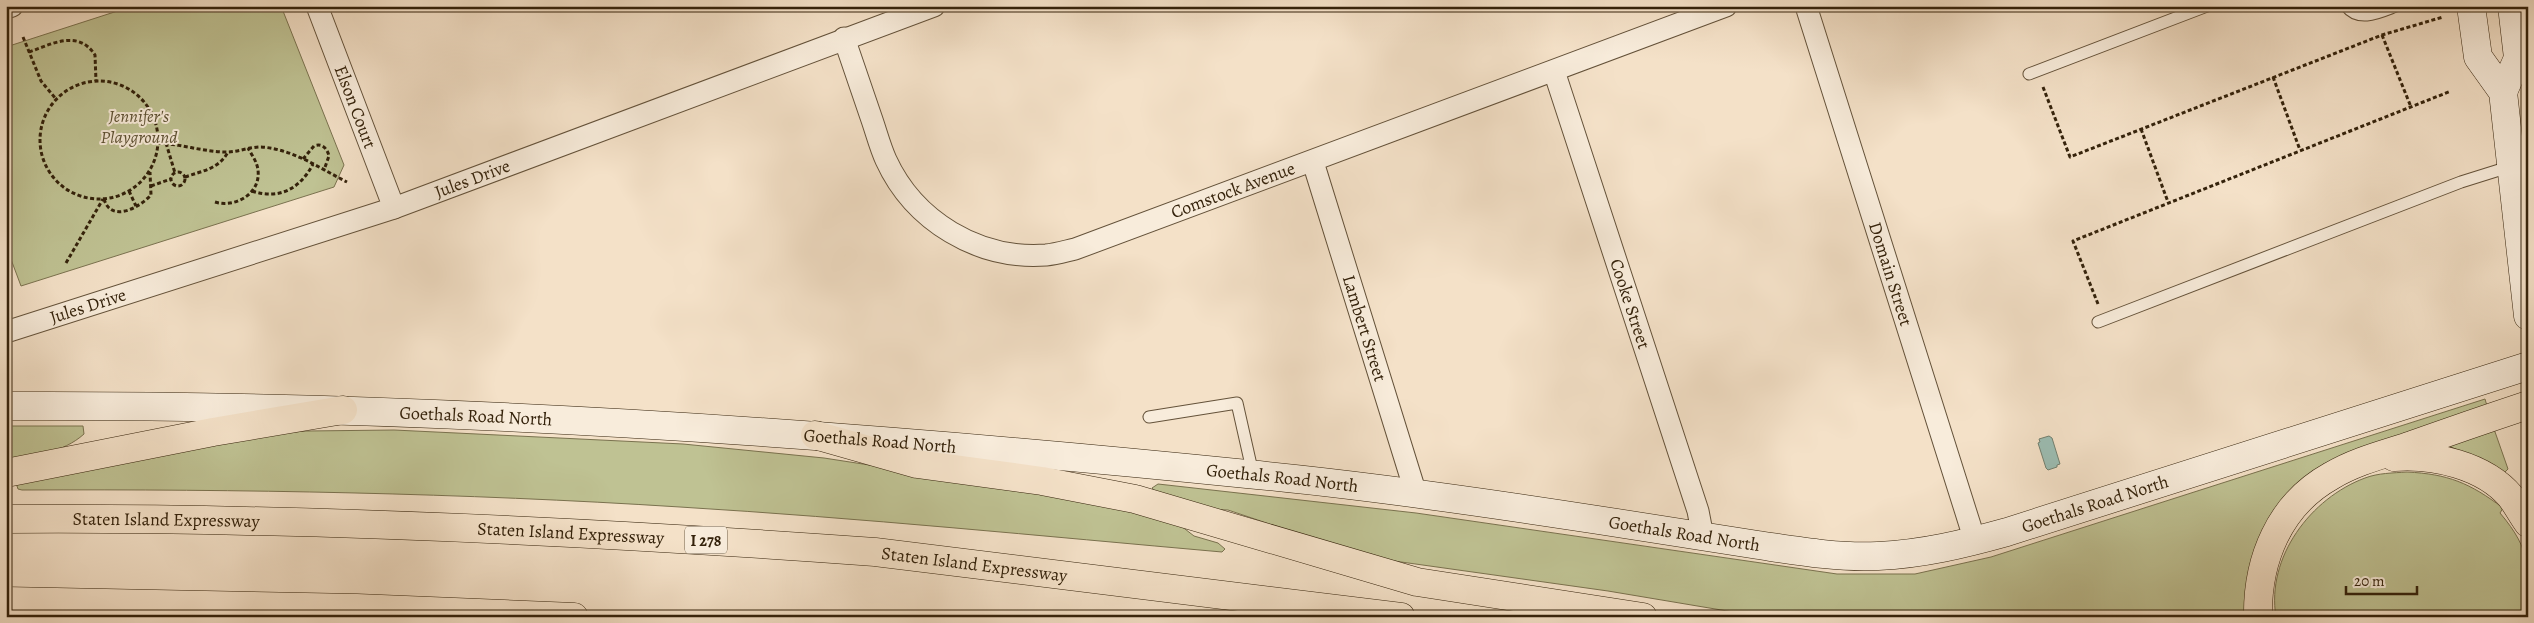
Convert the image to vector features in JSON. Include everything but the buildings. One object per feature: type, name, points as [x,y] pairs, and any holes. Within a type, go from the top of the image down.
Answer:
[{"type":"highway","points":[[2258,617],[2260,579],[2265,556],[2274,534],[2287,515],[2316,484],[2341,470],[2372,458],[2528,405]]},
{"type":"highway","points":[[6,473],[205,434],[342,410]]},
{"type":"highway","points":[[815,434],[917,464],[1042,481],[1135,499],[1417,582],[1643,617]]},
{"type":"highway","points":[[2372,458],[2425,457],[2462,466],[2504,490],[2528,523]]},
{"type":"highway","name":"Staten Island Expressway","points":[[6,519],[275,521],[450,527],[875,552],[1401,617]]},
{"type":"highway","points":[[6,601],[357,608],[574,617]]},
{"type":"main road","points":[[2471,6],[2478,57],[2503,92],[2528,316]]},
{"type":"main road","points":[[2503,92],[2518,58],[2512,6]]},
{"type":"main road","name":"Goethals Road North","points":[[6,406],[342,410],[646,423],[993,448],[1253,474],[1416,494],[1842,556],[1910,554],[1946,549],[1975,541],[2528,366]]},
{"type":"street","points":[[6,8],[12,6]]},
{"type":"street","name":"Elson Court","points":[[317,6],[394,208]]},
{"type":"street","name":"Jules Drive","points":[[6,332],[394,208],[844,38],[934,6]]},
{"type":"street","name":"Comstock Avenue","points":[[844,38],[886,159],[895,177],[912,200],[930,219],[958,237],[982,247],[1022,254],[1046,255],[1076,249],[1313,162],[1726,6]]},
{"type":"street","name":"Domain Street","points":[[1806,6],[1975,541]]},
{"type":"street","name":"Cooke Street","points":[[1554,70],[1698,511],[1703,537]]},
{"type":"street","name":"Lambert Street","points":[[1313,162],[1416,494]]},
{"type":"lane","points":[[2030,74],[2207,6]]},
{"type":"lane","points":[[2346,6],[2350,11],[2367,16],[2396,6]]},
{"type":"lane","points":[[2101,321],[2462,182],[2512,166]]},
{"type":"lane","points":[[1149,417],[1237,403],[1253,474]]},
{"type":"path","points":[[2043,87],[2070,157],[2382,35],[2443,17]]},
{"type":"path","points":[[2382,35],[2411,107]]},
{"type":"path","points":[[22,36],[41,81],[56,99]]},
{"type":"path","points":[[29,52],[68,40],[82,42],[94,55],[96,81]]},
{"type":"path","points":[[2273,77],[2300,150]]},
{"type":"path","points":[[96,81],[118,84],[141,98],[155,121],[158,143],[154,163],[137,185],[128,191],[104,199],[84,197],[70,192],[48,172],[42,158],[39,142],[40,127],[46,113],[56,99],[78,84],[96,81]]},
{"type":"path","points":[[2101,321],[2073,241],[2451,91]]},
{"type":"path","points":[[2141,129],[2168,202]]},
{"type":"path","points":[[158,143],[228,152],[248,148],[278,149],[303,159],[347,182]]},
{"type":"path","points":[[166,143],[175,173]]},
{"type":"path","points":[[303,159],[314,146],[326,148],[329,156],[324,170]]},
{"type":"path","points":[[215,202],[224,204],[236,203],[251,191],[258,172],[256,161],[248,148]]},
{"type":"path","points":[[185,177],[214,168],[224,160],[228,152]]},
{"type":"path","points":[[251,191],[272,196],[281,194],[303,179],[313,164]]},
{"type":"path","points":[[104,199],[106,205],[114,212],[121,212],[136,206],[151,195],[150,169]]},
{"type":"path","points":[[175,173],[182,173],[185,177]]},
{"type":"path","points":[[151,186],[171,179],[175,173]]},
{"type":"path","points":[[171,179],[173,184],[180,186],[184,184],[185,177]]},
{"type":"path","points":[[128,191],[136,206]]},
{"type":"path","points":[[66,263],[104,199]]},
{"type":"green space","name":"Jennifer's Playground","points":[[133,6],[281,6],[344,165],[334,187],[21,286],[6,246],[6,47]]},
{"type":"green space","points":[[2485,399],[2487,406],[2329,465],[2246,617],[1763,617],[1608,591],[1387,560],[1338,547],[1228,510],[1208,509],[1155,491],[1152,488],[1158,484],[1416,513],[1837,574],[1915,574],[1991,557]]},
{"type":"green space","points":[[6,426],[83,426],[84,434],[67,446],[57,450],[6,461]]},
{"type":"green space","points":[[2494,429],[2508,469],[2504,473],[2449,446]]},
{"type":"green space","points":[[394,430],[683,444],[824,458],[1005,486],[1176,522],[1194,536],[1218,543],[1225,549],[1222,552],[816,516],[598,502],[351,493],[22,490],[18,489],[16,483],[251,435],[307,431]]},
{"type":"green space","points":[[2407,472],[2435,475],[2458,481],[2480,492],[2503,508],[2500,513],[2518,539],[2526,562],[2528,573],[2528,617],[2276,617],[2275,595],[2278,573],[2296,532],[2310,515],[2345,487],[2365,478],[2380,474]]},
{"type":"water","points":[[2049,436],[2052,438],[2060,464],[2048,470],[2038,443],[2040,442],[2039,439]]}]
